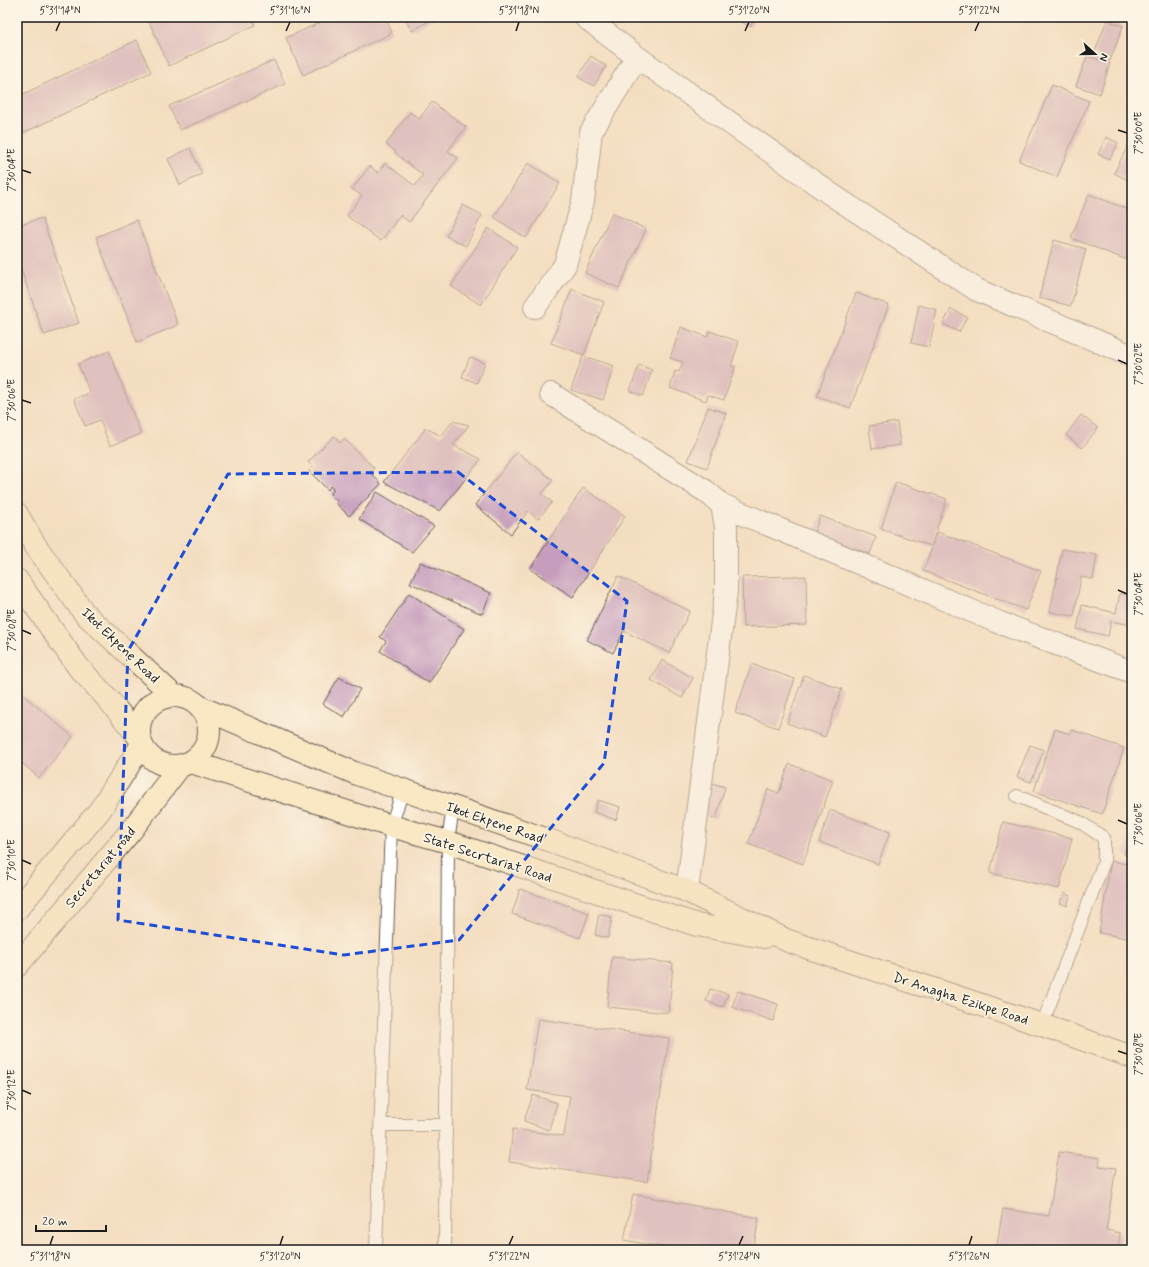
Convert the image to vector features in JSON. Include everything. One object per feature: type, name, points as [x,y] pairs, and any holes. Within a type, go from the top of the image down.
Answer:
[{"type":"street","points":[[585,17],[637,57],[832,195],[978,290],[1132,356]]},
{"type":"street","points":[[535,307],[565,265],[583,200],[591,132],[637,57]]},
{"type":"street","points":[[551,394],[707,492],[722,505],[1000,623],[1132,672]]},
{"type":"street","points":[[687,891],[726,591],[726,527],[722,505]]},
{"type":"street","name":"Ikot Ekpene Road","points":[[17,514],[35,545],[85,614],[173,695]]},
{"type":"street","points":[[17,580],[79,668],[108,699],[140,741],[151,758],[164,765],[185,764],[200,754],[207,743],[209,730],[207,718],[200,707],[188,698],[173,695],[158,698],[146,708],[139,721],[140,741],[100,810],[17,909]]},
{"type":"street","name":"Ikot Ekpene Road","points":[[200,707],[357,774],[551,840],[687,891],[788,941]]},
{"type":"street","name":"State Secrtariat Road","points":[[185,764],[233,775],[391,826],[448,842],[697,925],[788,941]]},
{"type":"street","name":"Secretariat road","points":[[17,966],[185,764]]},
{"type":"street","name":"Dr Anagha Ezikpe Road","points":[[788,941],[1042,1025],[1132,1058]]},
{"type":"lane","points":[[376,1250],[391,826],[403,790]]},
{"type":"lane","points":[[1017,796],[1080,822],[1104,838],[1104,862],[1042,1025]]},
{"type":"lane","points":[[445,1250],[448,842],[453,807]]},
{"type":"lane","points":[[380,1125],[446,1125]]},
{"type":"highlighted area","points":[[458,472],[627,601],[604,763],[459,940],[344,955],[118,920],[128,651],[228,474]]},
{"type":"building","points":[[147,17],[252,17],[255,25],[169,66]]},
{"type":"building","points":[[332,17],[385,17],[392,33],[303,75],[286,38]]},
{"type":"building","points":[[404,17],[436,17],[412,31]]},
{"type":"building","points":[[733,17],[756,17],[750,27]]},
{"type":"building","points":[[1107,20],[1123,26],[1110,61],[1094,54]]},
{"type":"building","points":[[137,40],[151,72],[17,136],[17,97]]},
{"type":"building","points":[[591,56],[606,66],[594,86],[578,77]]},
{"type":"building","points":[[1087,56],[1110,63],[1100,94],[1076,86]]},
{"type":"building","points":[[274,60],[285,84],[180,130],[169,106]]},
{"type":"building","points":[[1052,85],[1089,101],[1057,177],[1019,161]]},
{"type":"building","points":[[432,102],[466,127],[448,151],[458,158],[409,222],[400,215],[381,241],[347,216],[362,196],[352,189],[370,166],[378,173],[385,163],[415,186],[423,175],[386,144],[410,112],[419,119]]},
{"type":"building","points":[[1106,137],[1118,143],[1110,159],[1098,154]]},
{"type":"building","points":[[1132,138],[1132,182],[1114,173]]},
{"type":"building","points":[[190,148],[202,174],[180,185],[168,159]]},
{"type":"building","points":[[528,163],[560,183],[526,238],[494,217]]},
{"type":"building","points":[[1089,194],[1132,211],[1132,262],[1071,238]]},
{"type":"building","points":[[463,205],[482,215],[466,246],[446,236]]},
{"type":"building","points":[[612,213],[646,229],[619,288],[585,273]]},
{"type":"building","points":[[42,218],[79,323],[44,335],[17,258],[17,226]]},
{"type":"building","points":[[137,220],[178,325],[137,342],[96,237]]},
{"type":"building","points":[[488,228],[517,247],[481,305],[451,286]]},
{"type":"building","points":[[1054,240],[1086,249],[1071,306],[1039,298]]},
{"type":"building","points":[[572,289],[604,302],[584,355],[551,343]]},
{"type":"building","points":[[856,293],[889,305],[850,408],[817,396]]},
{"type":"building","points":[[919,305],[937,310],[929,347],[911,343]]},
{"type":"building","points":[[951,309],[967,317],[959,332],[943,324]]},
{"type":"building","points":[[17,310],[20,317],[17,319]]},
{"type":"building","points":[[681,327],[707,337],[710,331],[739,342],[731,366],[735,367],[724,400],[708,395],[706,401],[670,388],[675,371],[679,372],[683,362],[670,358]]},
{"type":"building","points":[[109,351],[141,434],[110,446],[100,420],[85,426],[74,399],[90,393],[78,364]]},
{"type":"building","points":[[583,356],[614,366],[603,400],[571,390]]},
{"type":"building","points":[[470,357],[485,363],[477,383],[462,377]]},
{"type":"building","points":[[639,365],[652,370],[643,396],[630,391]]},
{"type":"building","points":[[708,407],[726,413],[707,468],[688,461]]},
{"type":"building","points":[[1081,415],[1098,428],[1082,448],[1066,435]]},
{"type":"building","points":[[453,421],[469,425],[453,445],[481,459],[440,511],[384,482],[426,428],[441,436]]},
{"type":"building","points":[[897,422],[900,445],[872,449],[869,426]]},
{"type":"building","points":[[334,436],[340,443],[344,439],[374,468],[370,472],[381,484],[349,516],[336,503],[338,502],[330,494],[334,490],[330,486],[328,490],[309,471],[313,467],[308,462]]},
{"type":"building","points":[[517,452],[553,480],[542,494],[552,502],[538,519],[528,511],[511,534],[475,505]]},
{"type":"building","points":[[896,482],[947,499],[931,546],[881,529]]},
{"type":"building","points":[[583,488],[625,516],[573,597],[530,569]]},
{"type":"building","points":[[377,492],[434,526],[412,552],[359,519]]},
{"type":"building","points":[[820,516],[876,537],[870,554],[814,533]]},
{"type":"building","points":[[938,532],[1041,571],[1026,610],[923,571]]},
{"type":"building","points":[[1062,549],[1097,555],[1093,579],[1081,577],[1074,616],[1050,612]]},
{"type":"building","points":[[420,562],[491,593],[482,614],[410,583]]},
{"type":"building","points":[[618,576],[690,611],[669,653],[624,631],[613,653],[587,640]]},
{"type":"building","points":[[806,576],[807,625],[743,627],[742,577]]},
{"type":"building","points":[[409,593],[464,629],[429,683],[380,651],[386,641],[380,637]]},
{"type":"building","points":[[1120,593],[1132,596],[1132,625],[1111,621],[1108,636],[1077,629],[1082,605],[1116,613]]},
{"type":"building","points":[[662,660],[693,678],[682,698],[651,680]]},
{"type":"building","points":[[752,664],[795,679],[778,728],[735,713]]},
{"type":"building","points":[[804,675],[842,689],[825,737],[787,723]]},
{"type":"building","points":[[339,677],[360,689],[344,717],[323,704]]},
{"type":"building","points":[[22,694],[73,737],[39,778],[21,762],[17,767],[17,699]]},
{"type":"building","points":[[1055,729],[1070,734],[1072,730],[1124,748],[1102,814],[1034,791]]},
{"type":"building","points":[[1030,745],[1044,750],[1031,782],[1017,777]]},
{"type":"building","points":[[789,764],[833,780],[803,864],[748,844],[768,789],[779,793]]},
{"type":"building","points":[[712,783],[725,787],[716,819],[703,816]]},
{"type":"building","points":[[598,800],[620,807],[616,820],[594,812]]},
{"type":"building","points":[[830,810],[890,832],[878,864],[819,842]]},
{"type":"building","points":[[1003,822],[1072,838],[1059,889],[990,873]]},
{"type":"building","points":[[1130,836],[1132,836],[1132,857],[1124,854]]},
{"type":"building","points":[[1111,861],[1132,865],[1132,939],[1099,933]]},
{"type":"building","points":[[520,889],[589,913],[580,938],[512,914]]},
{"type":"building","points":[[1064,893],[1070,896],[1067,906],[1060,903]]},
{"type":"building","points":[[599,914],[612,917],[608,938],[595,935]]},
{"type":"building","points":[[612,957],[673,963],[669,1013],[607,1007]]},
{"type":"building","points":[[710,989],[728,994],[723,1007],[706,1001]]},
{"type":"building","points":[[738,991],[778,1004],[773,1021],[732,1007]]},
{"type":"building","points":[[538,1019],[669,1038],[647,1182],[509,1162],[513,1129],[564,1136],[570,1096],[527,1090]]},
{"type":"building","points":[[533,1095],[557,1103],[549,1130],[524,1121]]},
{"type":"building","points":[[1059,1152],[1100,1158],[1099,1166],[1116,1168],[1106,1230],[1120,1233],[1118,1250],[996,1250],[1003,1209],[1049,1216]]},
{"type":"building","points":[[633,1194],[759,1218],[753,1250],[679,1250],[624,1240]]}]
